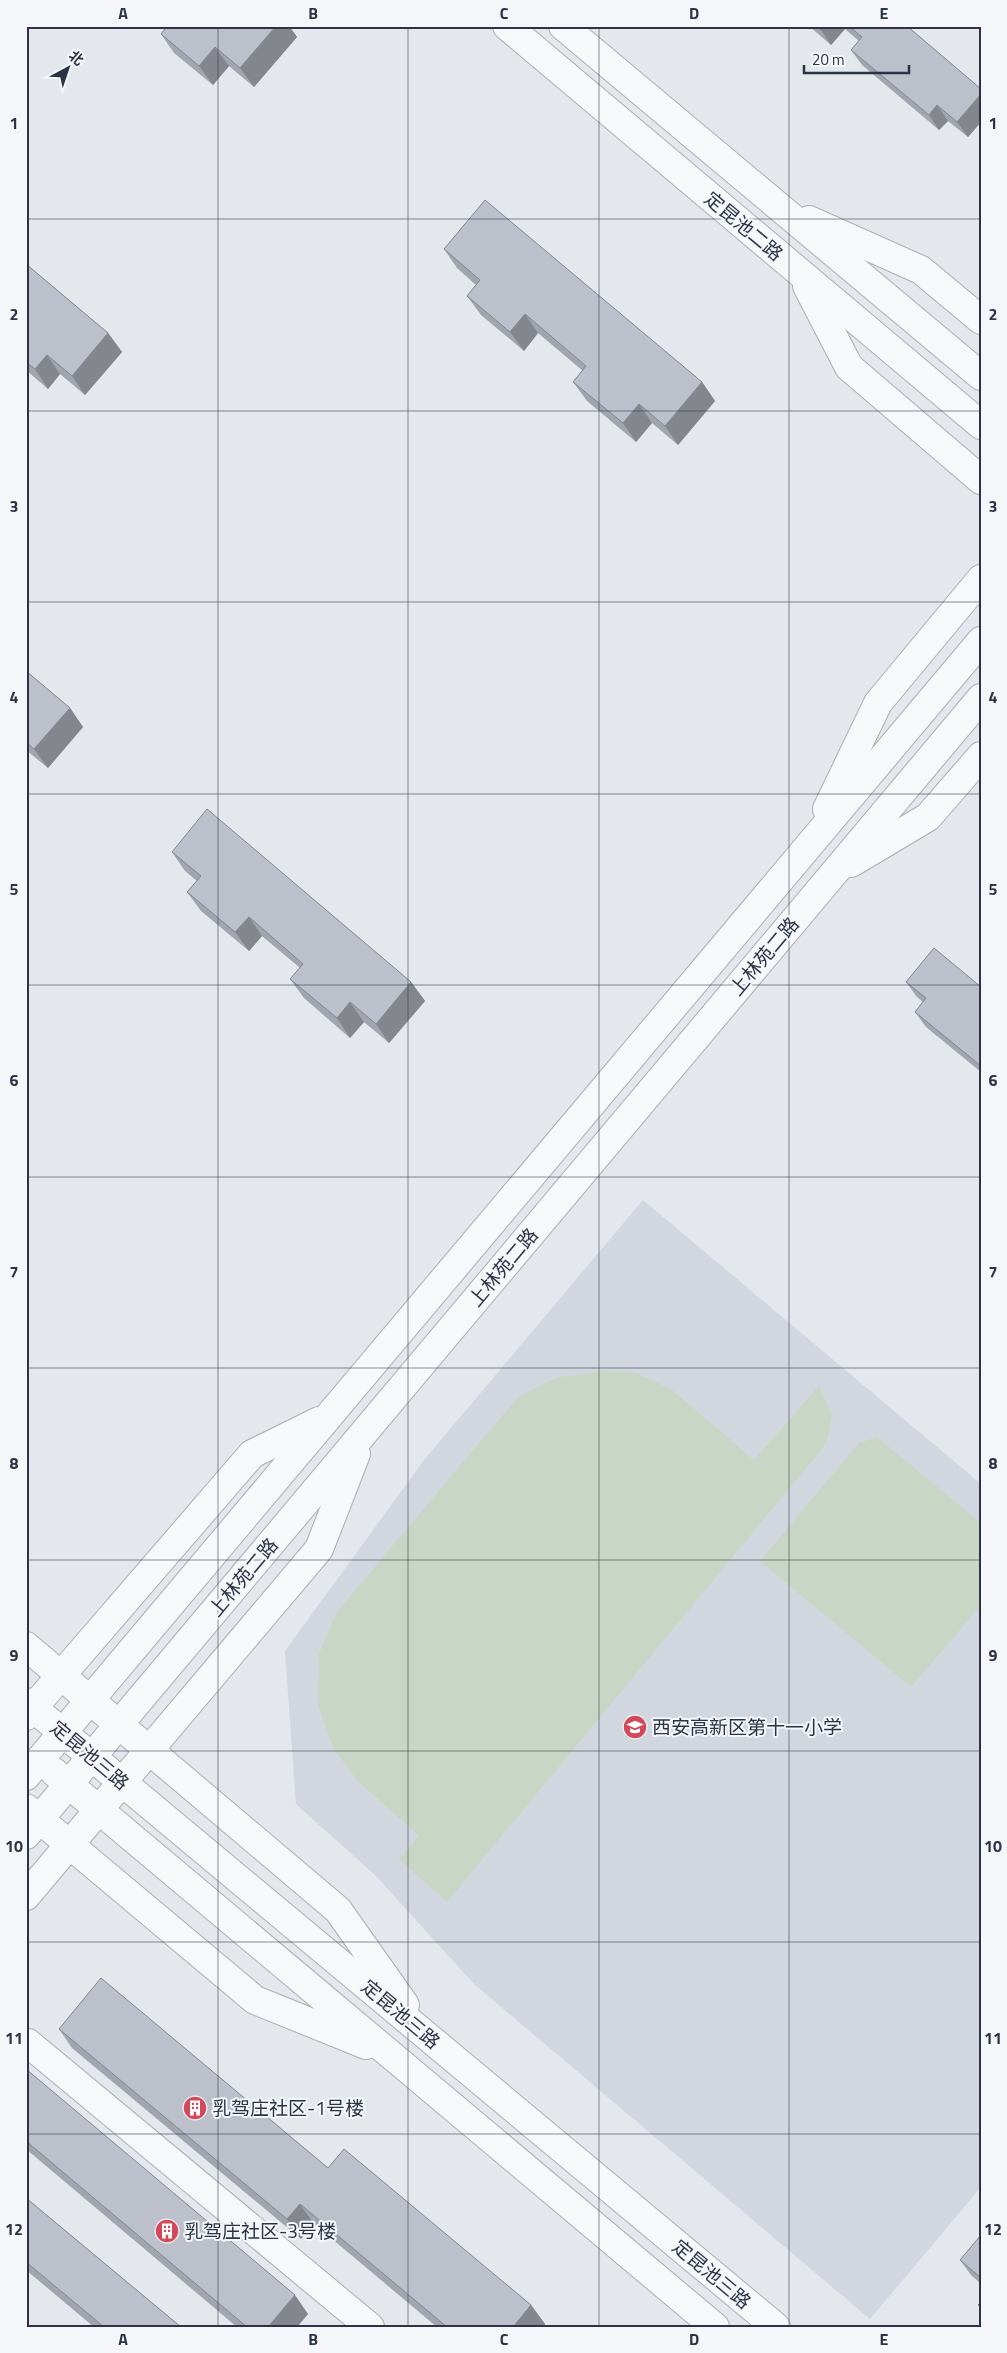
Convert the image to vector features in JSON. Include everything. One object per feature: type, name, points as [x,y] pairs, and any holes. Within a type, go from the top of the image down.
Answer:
[{"type":"street","name":"定昆池二路","points":[[507,26],[981,425]]},
{"type":"street","name":"定昆池二路","points":[[563,26],[981,376]]},
{"type":"street","points":[[778,206],[921,270],[981,320]]},
{"type":"street","points":[[800,273],[850,367],[981,480]]},
{"type":"street","points":[[810,844],[878,703],[981,579]]},
{"type":"street","name":"上林苑二路","points":[[31,1762],[63,1732],[981,641]]},
{"type":"street","name":"上林苑二路","points":[[31,1821],[69,1784],[119,1725],[981,698]]},
{"type":"street","points":[[833,874],[928,817],[981,756]]},
{"type":"street","points":[[29,1709],[61,1676],[252,1454],[329,1416]]},
{"type":"street","points":[[26,1896],[319,1549],[364,1433]]},
{"type":"street","points":[[26,1646],[338,1910],[426,2035]]},
{"type":"street","name":"定昆池三路","points":[[29,1709],[63,1732],[776,2327]]},
{"type":"street","name":"定昆池三路","points":[[31,1762],[69,1784],[715,2327]]},
{"type":"street","points":[[31,1821],[70,1845],[255,2000],[390,2054]]},
{"type":"street","points":[[26,2045],[28,2043],[361,2324]]},
{"type":"shaded area","name":"西安高新区第十一小学","points":[[643,1200],[981,1484],[981,2187],[870,2319],[474,1984],[376,1876],[296,1804],[285,1651],[424,1460]]},
{"type":"green space","points":[[603,1371],[634,1372],[671,1389],[754,1460],[819,1386],[832,1415],[826,1444],[447,1902],[399,1859],[419,1836],[357,1780],[334,1749],[318,1706],[319,1654],[336,1613],[518,1397],[556,1378]]},
{"type":"green space","points":[[877,1437],[981,1523],[981,1605],[911,1687],[760,1561],[859,1443]]},
{"type":"building","points":[[167,26],[276,26],[240,68],[215,47],[199,66],[161,34]]},
{"type":"building","points":[[849,26],[907,26],[981,89],[981,94],[957,122],[937,105],[929,115],[851,50],[862,37]]},
{"type":"building","points":[[485,200],[702,382],[665,426],[639,404],[623,423],[573,382],[586,366],[525,314],[510,332],[467,296],[480,280],[444,249]]},
{"type":"building","points":[[26,264],[108,333],[72,376],[47,355],[35,369],[26,362]]},
{"type":"building","points":[[26,671],[70,708],[34,749],[26,742]]},
{"type":"building","points":[[207,809],[411,982],[376,1024],[350,1002],[337,1018],[290,979],[303,964],[249,917],[235,932],[187,892],[201,876],[172,852]]},
{"type":"building","points":[[934,948],[981,987],[981,1066],[915,1012],[926,998],[906,982]]},
{"type":"building","name":"乳驾庄社区-1号楼","points":[[101,1978],[328,2168],[344,2149],[531,2305],[513,2327],[447,2327],[300,2204],[287,2219],[59,2029]]},
{"type":"building","name":"乳驾庄社区-3号楼","points":[[26,2069],[295,2295],[268,2327],[247,2327],[26,2141]]},
{"type":"building","points":[[26,2198],[181,2327],[104,2327],[26,2262]]},
{"type":"building","points":[[981,2235],[981,2278],[960,2260]]},
{"type":"place","name":"西安高新区第十一小学","points":[[635,1727]]},
{"type":"place","name":"乳驾庄社区-1号楼","points":[[195,2108]]},
{"type":"place","name":"乳驾庄社区-3号楼","points":[[167,2231]]}]
